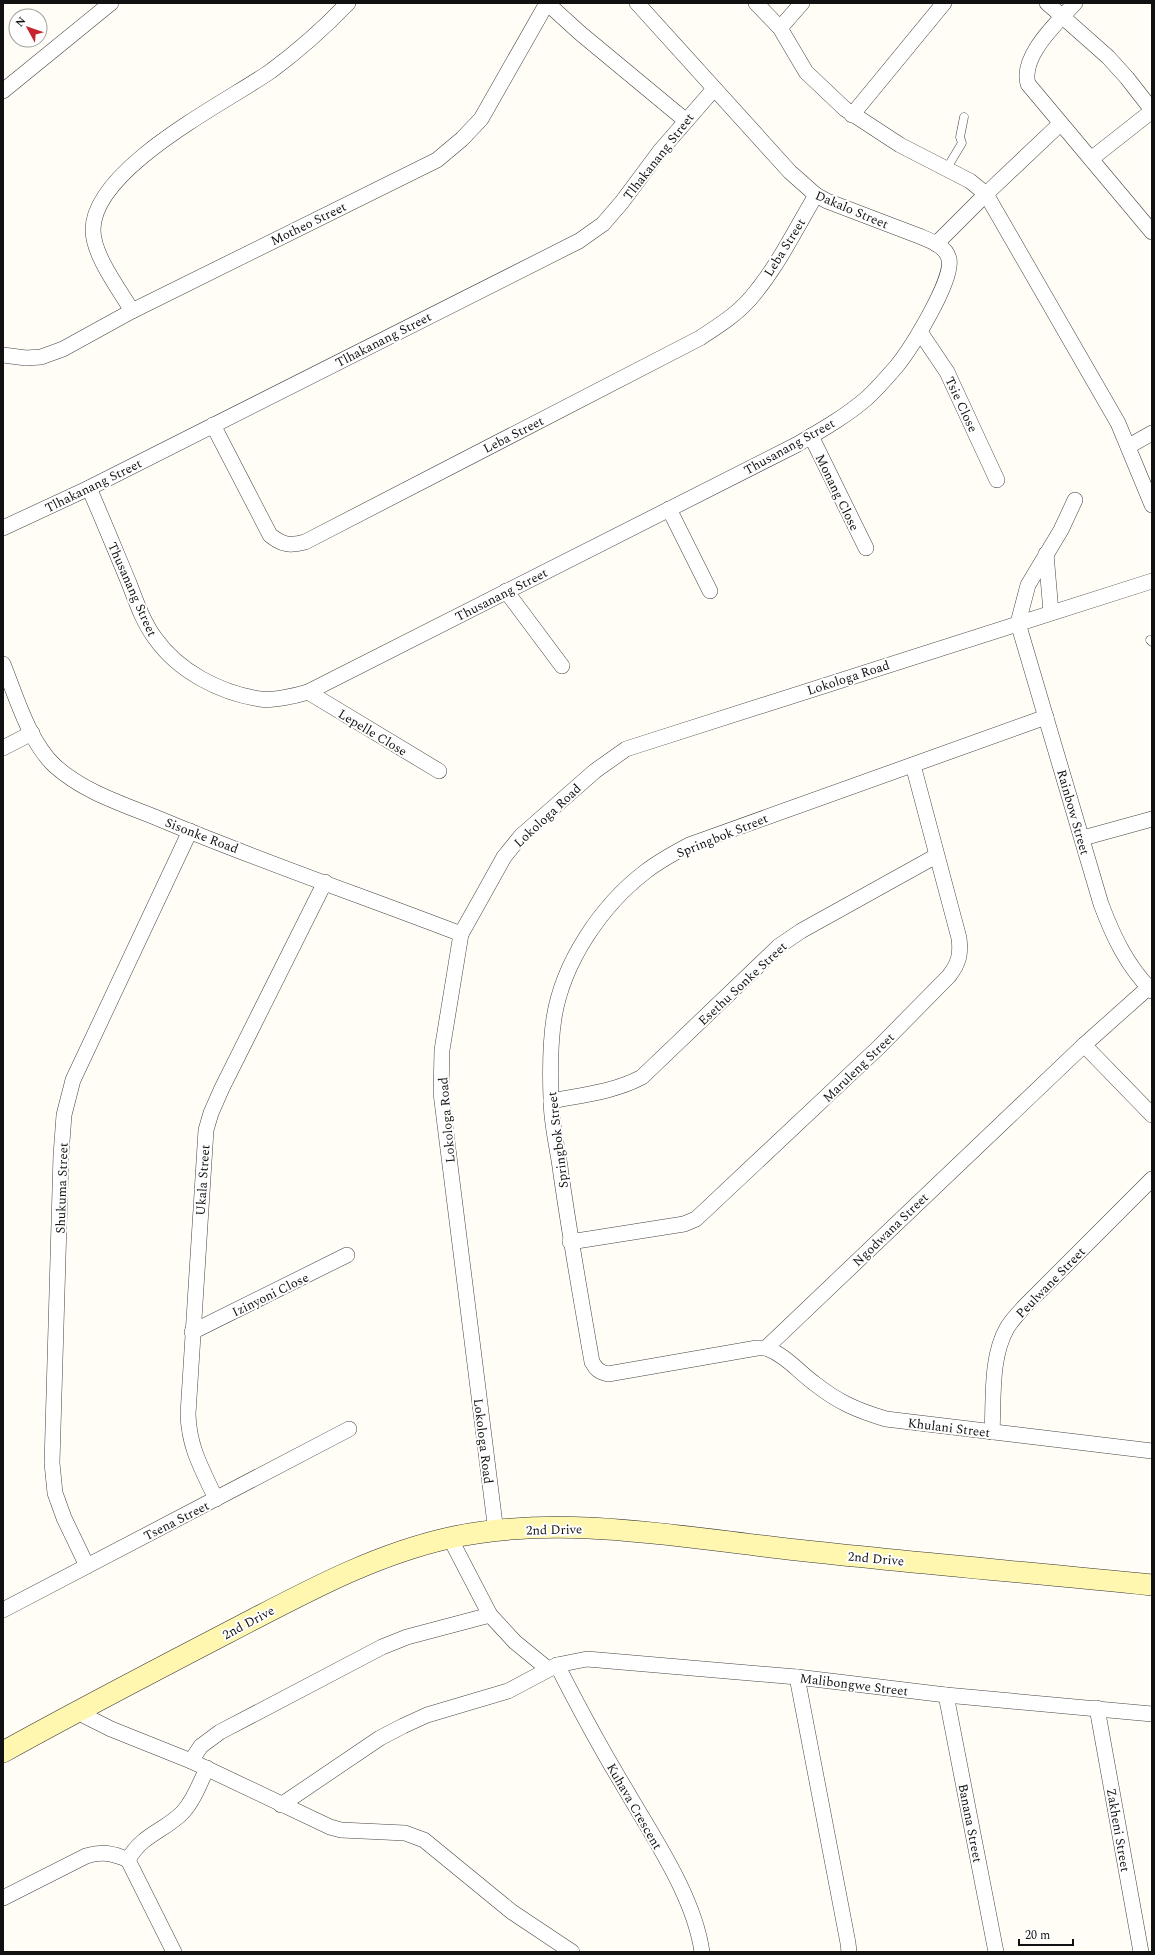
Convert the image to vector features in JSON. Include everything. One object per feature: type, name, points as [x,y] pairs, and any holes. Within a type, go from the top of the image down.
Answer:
[{"type":"street","points":[[3,91],[111,3]]},
{"type":"street","points":[[132,311],[99,253],[94,240],[95,220],[104,197],[115,181],[173,133],[243,90],[272,70],[301,47],[348,3]]},
{"type":"street","points":[[547,3],[580,33],[686,120]]},
{"type":"street","name":"Motheo Street","points":[[3,355],[26,358],[41,357],[63,349],[132,311],[437,160],[462,140],[481,119],[547,3]]},
{"type":"street","name":"Dakalo Street","points":[[637,3],[790,172],[816,195],[936,244],[946,252],[950,260],[945,285]]},
{"type":"street","points":[[756,3],[780,28],[806,72],[823,90],[852,115],[900,145],[970,181],[986,194],[1118,422],[1152,505]]},
{"type":"street","points":[[780,28],[802,3]]},
{"type":"street","points":[[852,115],[944,3]]},
{"type":"street","points":[[1046,3],[1063,16],[1108,57],[1127,78],[1152,110],[1092,159]]},
{"type":"street","points":[[1075,3],[1046,36],[1030,59],[1026,71],[1028,84],[1152,232]]},
{"type":"street","name":"Tlhakanang Street","points":[[3,528],[89,488],[579,241],[603,224],[686,120],[714,88]]},
{"type":"street","points":[[936,244],[1060,124]]},
{"type":"street","name":"Leba Street","points":[[213,425],[270,535],[284,544],[293,545],[305,542],[700,338],[728,320],[750,299],[770,272],[816,195]]},
{"type":"street","name":"Thusanang Street","points":[[89,488],[140,611],[154,638],[172,659],[199,677],[230,692],[261,699],[297,695],[308,692],[834,423],[866,398],[896,367],[920,332],[945,285]]},
{"type":"street","name":"Tsie Close","points":[[920,332],[948,372],[997,480]]},
{"type":"street","points":[[1129,446],[1152,433]]},
{"type":"street","name":"Monang Close","points":[[811,436],[866,548]]},
{"type":"street","points":[[1018,623],[1028,585],[1074,500]]},
{"type":"street","points":[[668,509],[710,590]]},
{"type":"street","points":[[1046,554],[1051,612]]},
{"type":"street","name":"Lokologa Road","points":[[496,1532],[441,1093],[442,1050],[462,934],[504,857],[521,836],[595,771],[626,749],[1152,581]]},
{"type":"street","points":[[506,591],[562,666]]},
{"type":"street","name":"Rainbow Street","points":[[1018,623],[1101,904],[1113,935],[1129,964],[1150,989]]},
{"type":"street","name":"Sisonke Road","points":[[3,664],[32,733],[41,750],[54,765],[85,788],[190,831],[462,934]]},
{"type":"street","name":"Lepelle Close","points":[[308,692],[439,771]]},
{"type":"street","name":"Springbok Street","points":[[766,1348],[757,1348],[608,1374],[601,1372],[592,1362],[570,1242],[551,1101],[551,1047],[554,1016],[571,967],[600,917],[622,892],[645,872],[689,845],[1046,717]]},
{"type":"street","points":[[3,748],[32,733]]},
{"type":"street","name":"Maruleng Street","points":[[570,1242],[684,1224],[696,1219],[880,1047],[949,976],[958,964],[961,951],[959,938],[913,765]]},
{"type":"street","points":[[1082,838],[1152,818]]},
{"type":"street","name":"Shukuma Street","points":[[87,1566],[64,1518],[55,1493],[52,1462],[61,1163],[64,1115],[73,1080],[190,831]]},
{"type":"street","name":"Esethu Sonke Street","points":[[551,1101],[607,1090],[628,1084],[642,1076],[778,946],[801,931],[936,856]]},
{"type":"street","name":"Ukala Street","points":[[216,1499],[196,1458],[189,1434],[188,1414],[206,1130],[211,1113],[222,1088],[326,882]]},
{"type":"street","name":"Ngodwana Street","points":[[766,1348],[1084,1045],[1150,989]]},
{"type":"street","points":[[1084,1045],[1152,1115]]},
{"type":"street","name":"Peulwane Street","points":[[992,1432],[996,1365],[1000,1343],[1007,1327],[1023,1308],[1152,1179]]},
{"type":"street","name":"Izinyoni Close","points":[[192,1332],[347,1255]]},
{"type":"street","name":"Khulani Street","points":[[766,1348],[785,1359],[836,1398],[859,1411],[886,1419],[1152,1451]]},
{"type":"street","name":"Tsena Street","points":[[3,1610],[349,1429]]},
{"type":"street","name":"2nd Drive","points":[[3,1752],[322,1584],[391,1555],[450,1538],[496,1532],[554,1528],[612,1530],[793,1550],[1152,1585]]},
{"type":"street","points":[[450,1538],[490,1615],[515,1642],[553,1667]]},
{"type":"street","points":[[191,1761],[201,1746],[220,1732],[382,1647],[407,1637],[490,1615]]},
{"type":"street","name":"Malibongwe Street","points":[[281,1804],[380,1738],[402,1726],[427,1715],[508,1691],[553,1667],[587,1659],[797,1677],[946,1695],[1152,1714]]},
{"type":"street","name":"Kuhava Crescent","points":[[553,1667],[658,1845],[694,1920],[702,1952]]},
{"type":"street","points":[[797,1677],[849,1952]]},
{"type":"street","name":"Banana Street","points":[[946,1695],[996,1952]]},
{"type":"street","name":"Zakheni Street","points":[[1097,1708],[1141,1952]]},
{"type":"street","points":[[77,1712],[111,1729],[207,1768],[330,1828],[341,1830],[405,1833],[424,1840],[512,1912],[572,1952]]},
{"type":"street","points":[[128,1860],[144,1839],[170,1823],[184,1811],[196,1793],[207,1768]]},
{"type":"street","points":[[3,1898],[86,1856],[98,1852],[108,1852],[128,1860],[174,1952]]},
{"type":"lane","points":[[947,168],[962,144],[960,137],[964,117]]}]
